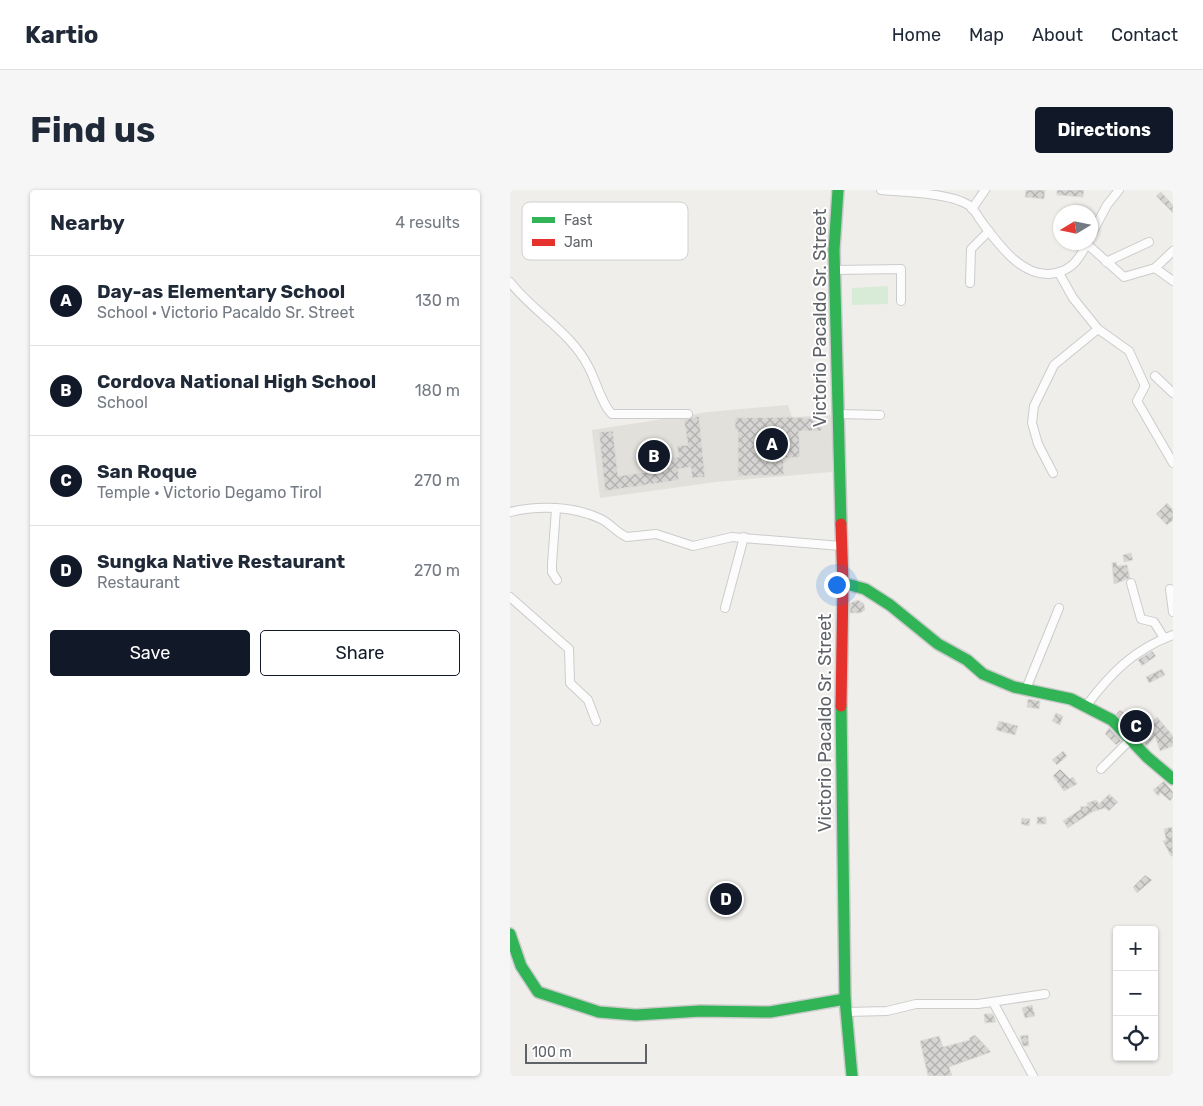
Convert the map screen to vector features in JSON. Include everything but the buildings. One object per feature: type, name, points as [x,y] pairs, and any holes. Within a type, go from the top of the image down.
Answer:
[{"type":"street","name":"Victorio Pacaldo Sr. Street","points":[[838,190],[835,270],[843,584],[840,754],[844,869],[845,999],[852,1076]]},
{"type":"street","points":[[881,190],[958,200],[972,209],[1020,266],[1039,274],[1059,273],[1071,268],[1082,250]]},
{"type":"street","points":[[972,209],[985,190]]},
{"type":"street","points":[[1098,223],[1119,190]]},
{"type":"street","points":[[970,283],[972,249],[989,231]]},
{"type":"street","points":[[1106,262],[1149,242]]},
{"type":"street","points":[[1096,250],[1106,262],[1124,277],[1155,268],[1173,251]]},
{"type":"street","points":[[1155,268],[1173,281]]},
{"type":"street","points":[[835,270],[902,269],[901,300]]},
{"type":"street","points":[[1059,273],[1073,298],[1098,329],[1121,344],[1134,360],[1145,386],[1138,401],[1173,463]]},
{"type":"street","points":[[510,282],[518,294],[577,348],[588,364],[612,414],[688,414]]},
{"type":"street","points":[[1053,473],[1034,432],[1032,423],[1034,406],[1054,365],[1098,329]]},
{"type":"street","points":[[1154,376],[1171,388]]},
{"type":"street","points":[[838,414],[880,415]]},
{"type":"street","points":[[510,512],[526,508],[581,511],[604,520],[627,537],[656,534],[693,546],[732,537],[744,537],[841,546]]},
{"type":"street","points":[[556,509],[552,572],[557,580]]},
{"type":"street","points":[[725,608],[744,537]]},
{"type":"street","points":[[1131,583],[1141,619],[1154,622],[1164,638]]},
{"type":"street","points":[[843,584],[865,589],[890,605],[938,644],[967,660],[983,674],[1026,689],[1071,699],[1112,720],[1130,740],[1173,779]]},
{"type":"street","points":[[1170,589],[1173,612]]},
{"type":"street","points":[[510,597],[569,649],[570,683],[588,700],[596,721]]},
{"type":"street","points":[[1026,689],[1059,608]]},
{"type":"street","points":[[1086,706],[1113,671],[1148,646],[1173,635]]},
{"type":"street","points":[[1101,769],[1130,740]]},
{"type":"street","points":[[510,934],[521,966],[538,992],[599,1012],[636,1015],[700,1010],[770,1012],[845,999]]},
{"type":"street","points":[[846,1012],[887,1011],[916,1004],[978,1004],[1045,994]]},
{"type":"street","points":[[994,1002],[1033,1076]]},
{"type":"shaded area","points":[[788,405],[792,417],[832,415],[832,472],[716,482],[600,498],[592,430],[708,412]]},
{"type":"green space","points":[[888,286],[888,304],[852,305],[852,288]]},
{"type":"traffic: fast","points":[[838,190],[834,250],[841,524]]},
{"type":"traffic: fast","points":[[843,583],[865,589],[890,605],[938,644],[967,660],[983,674],[1014,687],[1071,699],[1112,720],[1147,757],[1173,779]]},
{"type":"traffic: fast","points":[[841,706],[845,999],[852,1076]]},
{"type":"traffic: fast","points":[[510,934],[521,966],[538,992],[599,1012],[636,1015],[700,1011],[770,1012],[845,999]]},
{"type":"traffic: jam","points":[[841,524],[843,583],[841,706]]},
{"type":"place","name":"Day-as Elementary School","points":[[772,444]]},
{"type":"place","name":"Cordova National High School","points":[[654,456]]},
{"type":"place","name":"San Roque","points":[[1136,726]]},
{"type":"place","name":"Sungka Native Restaurant","points":[[726,899]]}]
